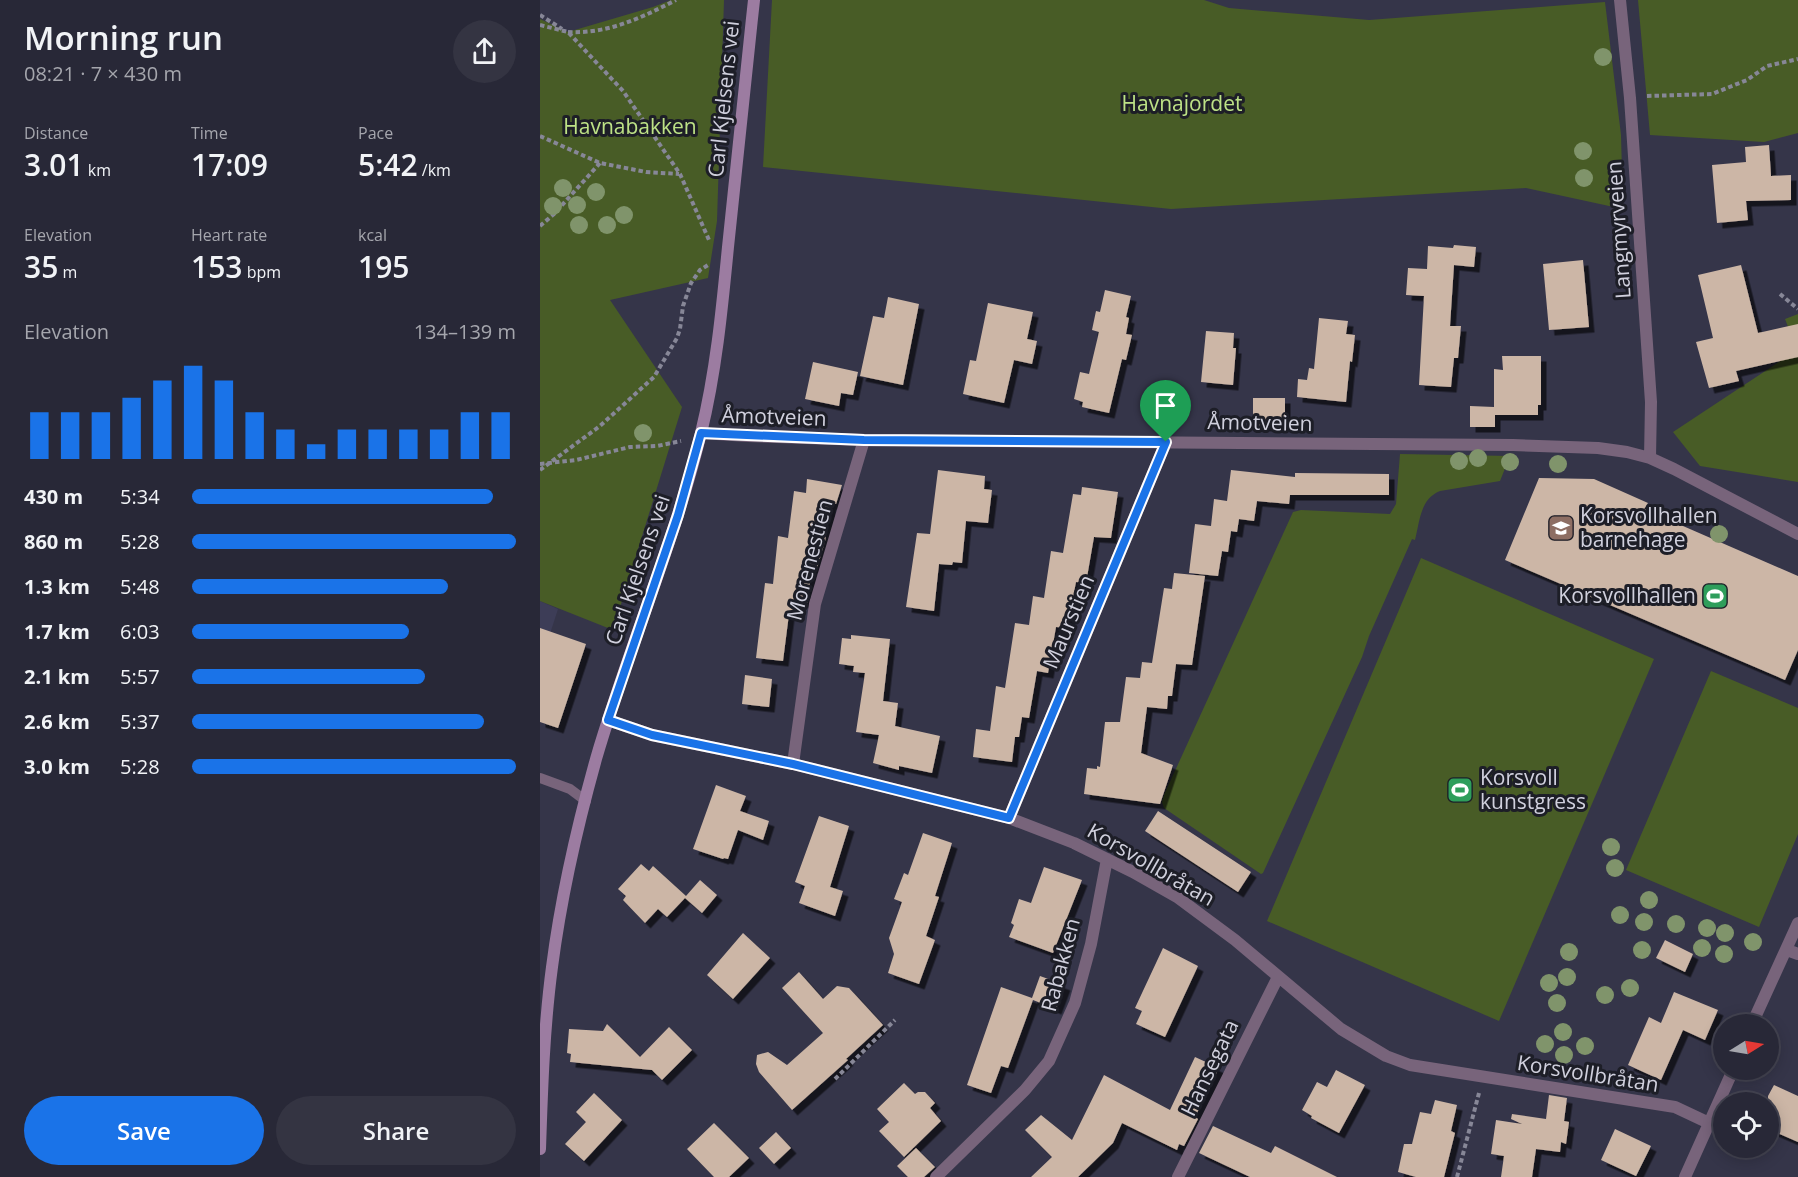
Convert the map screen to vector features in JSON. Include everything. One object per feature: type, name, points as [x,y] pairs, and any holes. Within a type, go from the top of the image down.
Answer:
[{"type":"main road","name":"Carl Kjelsens vei","points":[[540,1149],[543,1062],[552,968],[564,893],[608,720],[678,515],[701,433],[717,350],[754,0]]},
{"type":"street","name":"Langmyrveien","points":[[1620,0],[1630,98],[1651,402],[1650,458]]},
{"type":"street","name":"Åmotveien","points":[[701,433],[864,440],[1557,445],[1598,448],[1650,458],[1798,534]]},
{"type":"street","name":"Morenestien","points":[[793,764],[815,604],[864,440]]},
{"type":"street","name":"Maurstien","points":[[1009,818],[1166,442]]},
{"type":"street","name":"Korsvollbråtan","points":[[608,720],[652,735],[793,764],[1009,818],[1059,836],[1107,859],[1185,903],[1235,940],[1341,1029],[1386,1056],[1410,1065],[1675,1107],[1709,1123]]},
{"type":"street","name":"Rabakken","points":[[936,1177],[1025,1090],[1049,1061],[1075,1003],[1090,944],[1107,859]]},
{"type":"street","points":[[1758,1014],[1792,952],[1798,922]]},
{"type":"street","name":"Hansegata","points":[[1178,1177],[1278,977]]},
{"type":"street","points":[[1685,1177],[1728,1080]]},
{"type":"lane","points":[[540,778],[570,789],[586,801]]},
{"type":"path","points":[[540,25],[568,32],[588,33],[616,28],[676,0]]},
{"type":"path","points":[[540,15],[568,32],[623,91],[680,174],[711,244]]},
{"type":"path","points":[[1643,96],[1712,94],[1747,80],[1767,66],[1798,59]]},
{"type":"path","points":[[540,136],[600,163],[646,172],[680,174]]},
{"type":"path","points":[[540,226],[554,214],[600,163]]},
{"type":"path","points":[[540,470],[600,426],[654,377],[680,329],[683,306],[691,283],[700,270],[709,265]]},
{"type":"path","points":[[1780,294],[1798,309]]},
{"type":"path","points":[[540,464],[576,460],[630,447],[657,447],[701,433]]},
{"type":"path","points":[[835,1079],[895,1020]]},
{"type":"path","points":[[1457,1177],[1483,1077]]},
{"type":"shaded area","points":[[540,601],[558,609],[541,662],[540,674]]},
{"type":"green space","name":"Havnabakken","points":[[671,0],[724,0],[717,221],[708,278],[610,300],[682,407],[613,630],[540,601],[540,19],[568,32]]},
{"type":"green space","name":"Havnajordet","points":[[772,0],[1204,0],[1229,8],[1369,20],[1605,2],[1621,135],[1623,209],[1526,188],[1171,209],[763,167]]},
{"type":"green space","points":[[1638,0],[1798,0],[1798,133],[1764,142],[1650,135]]},
{"type":"green space","points":[[1798,314],[1798,482],[1700,466],[1673,432],[1797,350],[1785,319]]},
{"type":"green space","points":[[1400,454],[1510,456],[1500,481],[1440,491],[1428,499],[1420,518],[1415,540],[1412,539],[1362,657],[1261,874],[1164,808],[1162,802],[1164,795],[1293,512],[1301,510],[1390,514],[1396,504]]},
{"type":"green space","name":"Korsvoll kunstgress","points":[[1421,558],[1654,659],[1499,1021],[1267,921]]},
{"type":"green space","points":[[1711,671],[1798,708],[1798,834],[1759,927],[1626,870]]},
{"type":"building","points":[[1769,145],[1771,176],[1791,175],[1791,200],[1746,201],[1748,220],[1717,223],[1712,165],[1746,162],[1745,147]]},
{"type":"building","points":[[1454,245],[1476,247],[1474,267],[1454,265],[1450,326],[1461,326],[1458,358],[1454,358],[1451,387],[1419,385],[1424,296],[1406,295],[1408,268],[1427,269],[1428,246],[1453,248]]},
{"type":"building","points":[[1583,260],[1589,327],[1549,330],[1543,264]]},
{"type":"building","points":[[1741,265],[1758,333],[1798,324],[1798,357],[1736,371],[1739,381],[1709,388],[1696,342],[1713,338],[1698,275]]},
{"type":"building","points":[[1105,290],[1131,296],[1126,317],[1129,318],[1126,334],[1132,335],[1126,360],[1122,359],[1109,413],[1082,407],[1083,402],[1074,399],[1080,372],[1089,374],[1099,332],[1092,330],[1096,311],[1100,312]]},
{"type":"building","points":[[888,297],[919,304],[903,385],[860,376],[873,316],[884,318]]},
{"type":"building","points":[[988,303],[1033,312],[1027,339],[1037,341],[1032,364],[1014,360],[1004,403],[963,394],[970,360],[976,361]]},
{"type":"building","points":[[1319,318],[1348,321],[1346,334],[1355,335],[1346,402],[1297,397],[1298,379],[1307,380],[1309,368],[1314,369]]},
{"type":"building","points":[[1206,331],[1234,333],[1233,348],[1236,348],[1233,385],[1201,382]]},
{"type":"building","points":[[1502,356],[1541,356],[1541,405],[1538,405],[1538,415],[1495,415],[1495,427],[1470,427],[1470,406],[1494,407],[1494,369],[1503,370]]},
{"type":"building","points":[[813,362],[858,372],[853,395],[841,393],[839,406],[805,399]]},
{"type":"building","points":[[1253,398],[1285,398],[1285,425],[1253,426]]},
{"type":"building","points":[[938,470],[985,476],[984,489],[992,490],[988,523],[966,521],[962,563],[939,564],[934,611],[906,607],[917,533],[930,534]]},
{"type":"building","points":[[1231,470],[1295,477],[1295,473],[1389,474],[1389,495],[1290,495],[1289,504],[1257,501],[1254,521],[1239,519],[1237,532],[1231,531],[1228,552],[1222,551],[1218,576],[1189,573],[1195,524],[1211,526],[1214,499],[1227,501]]},
{"type":"building","points":[[1539,478],[1594,479],[1648,503],[1644,509],[1798,576],[1798,650],[1785,680],[1505,560]]},
{"type":"building","points":[[807,479],[842,485],[836,504],[831,504],[825,541],[817,568],[812,568],[807,603],[800,602],[799,615],[789,614],[783,661],[756,658],[765,583],[773,584],[778,536],[788,538],[794,491],[806,493]]},
{"type":"building","points":[[1082,487],[1118,492],[1111,538],[1094,537],[1086,583],[1076,582],[1067,628],[1056,627],[1048,673],[1037,671],[1029,718],[1022,717],[1019,737],[1015,737],[1012,762],[973,757],[976,729],[990,731],[996,686],[1005,688],[1015,623],[1029,625],[1033,596],[1044,598],[1051,551],[1063,553],[1073,494],[1081,495]]},
{"type":"building","points":[[1174,573],[1205,576],[1192,665],[1176,664],[1172,696],[1168,696],[1167,709],[1147,707],[1141,753],[1173,765],[1160,804],[1084,794],[1087,768],[1100,767],[1105,722],[1120,722],[1126,677],[1140,678],[1142,662],[1152,663],[1164,588],[1172,589]]},
{"type":"building","points":[[540,628],[586,644],[558,728],[540,722]]},
{"type":"building","points":[[851,635],[890,639],[883,701],[898,703],[895,726],[940,736],[932,773],[899,766],[899,770],[873,763],[879,735],[856,732],[865,673],[853,672],[854,666],[839,664],[842,638],[851,639]]},
{"type":"building","points":[[745,675],[772,679],[769,707],[742,704]]},
{"type":"building","points":[[716,785],[746,796],[740,811],[769,821],[763,840],[738,830],[728,859],[693,849]]},
{"type":"building","points":[[1158,811],[1251,872],[1238,892],[1145,831]]},
{"type":"building","points":[[819,816],[849,826],[830,887],[843,891],[835,916],[799,903],[805,886],[795,882]]},
{"type":"building","points":[[923,833],[952,843],[935,896],[939,897],[926,936],[935,940],[919,984],[888,973],[894,954],[889,938],[902,902],[894,899],[904,873],[908,875]]},
{"type":"building","points":[[641,864],[649,871],[653,866],[686,896],[700,880],[717,895],[702,913],[685,898],[667,917],[658,909],[645,923],[623,900],[626,896],[618,889]]},
{"type":"building","points":[[1044,867],[1082,880],[1053,953],[1009,937],[1019,899],[1031,903]]},
{"type":"building","points":[[743,933],[770,958],[733,999],[707,975]]},
{"type":"building","points":[[1665,940],[1693,954],[1685,972],[1656,958]]},
{"type":"building","points":[[1163,948],[1198,966],[1165,1037],[1136,1024],[1142,1011],[1135,1008]]},
{"type":"building","points":[[799,972],[823,999],[837,986],[849,988],[883,1025],[792,1110],[759,1072],[756,1064],[757,1055],[768,1052],[787,1065],[823,1033],[782,988]]},
{"type":"building","points":[[1040,976],[1065,985],[1056,1009],[1033,1000],[1008,1068],[1001,1066],[991,1093],[967,1085],[1001,987],[1032,998]]},
{"type":"building","points":[[1674,992],[1718,1010],[1716,1014],[1713,1014],[1713,1022],[1705,1040],[1683,1030],[1661,1080],[1628,1065],[1649,1017],[1661,1023]]},
{"type":"building","points":[[607,1024],[640,1057],[669,1027],[692,1050],[662,1080],[652,1070],[570,1062],[571,1054],[567,1053],[569,1029],[603,1031]]},
{"type":"building","points":[[1195,1057],[1219,1068],[1195,1117],[1198,1119],[1184,1146],[1179,1144],[1177,1150],[1122,1123],[1113,1143],[1078,1177],[1031,1177],[1052,1157],[1025,1130],[1041,1115],[1072,1140],[1104,1075],[1170,1110]]},
{"type":"building","points":[[1336,1070],[1365,1085],[1339,1133],[1311,1118],[1312,1116],[1302,1110],[1317,1082],[1327,1087]]},
{"type":"building","points":[[904,1083],[915,1094],[925,1092],[935,1103],[930,1108],[941,1121],[904,1157],[879,1131],[889,1122],[877,1109]]},
{"type":"building","points":[[1774,1085],[1798,1096],[1798,1142],[1779,1134],[1779,1092],[1770,1092]]},
{"type":"building","points":[[594,1093],[622,1120],[584,1161],[565,1144],[586,1122],[576,1112]]},
{"type":"building","points":[[1549,1095],[1567,1098],[1564,1121],[1569,1122],[1566,1144],[1561,1142],[1560,1152],[1536,1149],[1532,1177],[1501,1177],[1504,1156],[1491,1154],[1496,1120],[1522,1124],[1511,1119],[1512,1114],[1546,1119]]},
{"type":"building","points":[[1435,1100],[1457,1105],[1451,1131],[1455,1133],[1444,1177],[1416,1177],[1398,1172],[1404,1144],[1412,1144],[1420,1112],[1431,1114]]},
{"type":"building","points":[[714,1123],[749,1158],[729,1177],[714,1177],[687,1149]]},
{"type":"building","points":[[1213,1126],[1271,1153],[1275,1146],[1337,1177],[1250,1177],[1199,1153]]},
{"type":"building","points":[[1615,1129],[1651,1146],[1636,1176],[1601,1160]]},
{"type":"building","points":[[776,1132],[791,1148],[774,1164],[759,1148]]},
{"type":"building","points":[[916,1148],[935,1167],[924,1177],[908,1177],[897,1166]]},
{"type":"place","name":"Korsvollhallen barnehage","points":[[1561,528]]},
{"type":"place","name":"Korsvollhallen","points":[[1715,596]]},
{"type":"place","name":"Korsvoll kunstgress","points":[[1460,790]]},
{"type":"route","points":[[701,433],[864,440],[1166,442],[1009,818],[793,764],[652,735],[608,720],[678,515],[701,433]]}]
